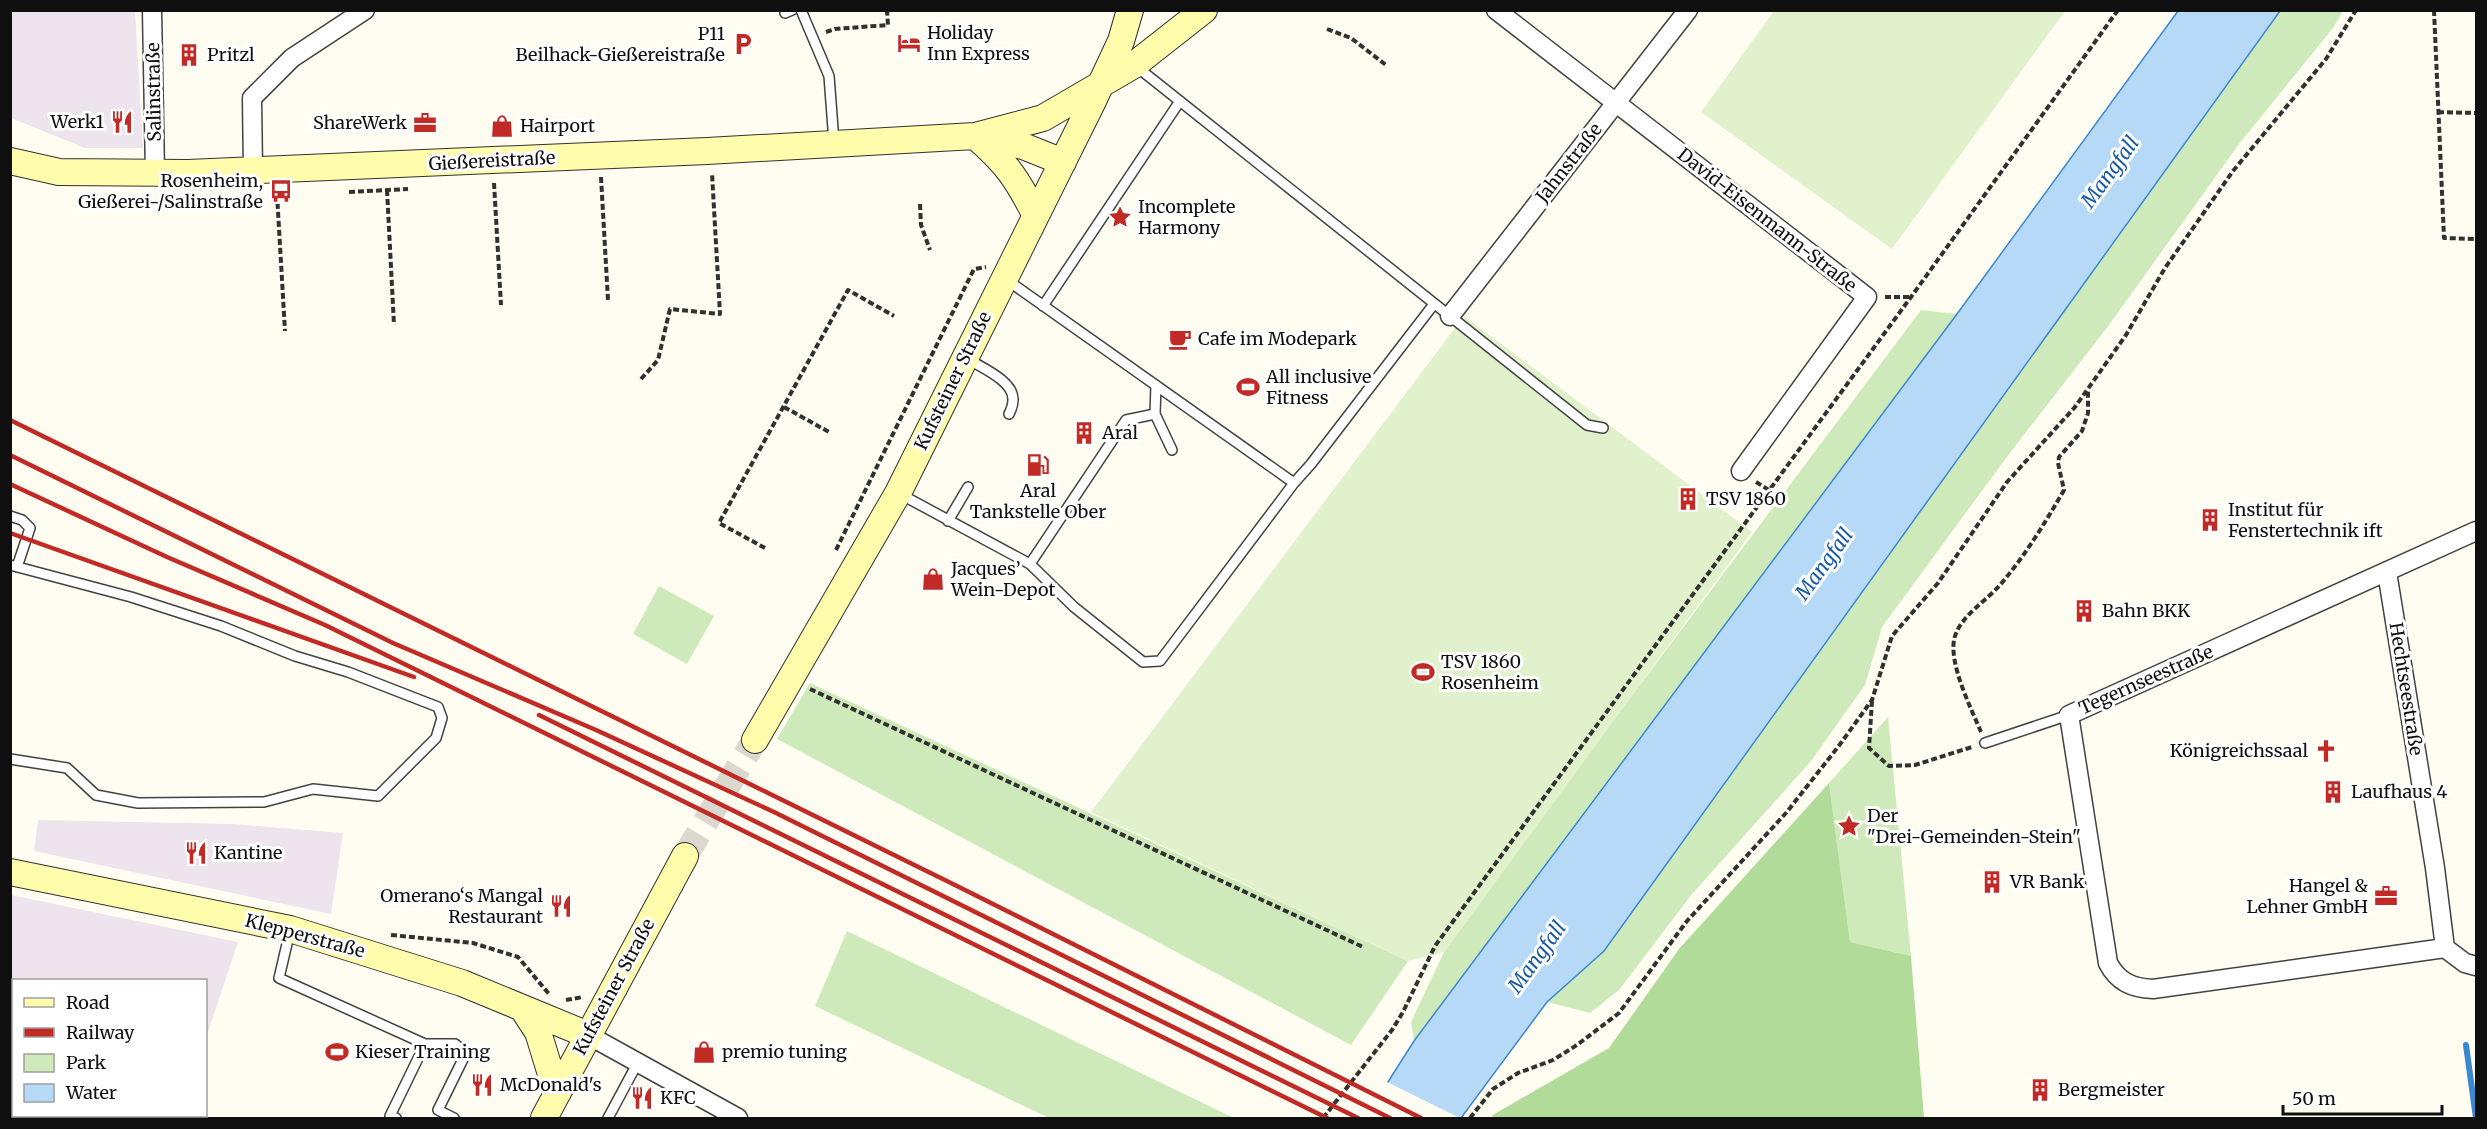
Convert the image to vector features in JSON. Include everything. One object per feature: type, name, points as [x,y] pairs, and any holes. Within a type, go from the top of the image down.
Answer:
[{"type":"main road","name":"Kufsteiner Straße","points":[[755,740],[898,493],[1100,86],[1121,41],[1130,10]]},
{"type":"main road","name":"Gießereistraße","points":[[975,136],[1043,117],[1100,86],[1134,65],[1204,10]]},
{"type":"main road","name":"Gießereistraße","points":[[10,161],[59,172],[156,174],[707,151],[834,142],[975,136],[1008,142],[1063,162]]},
{"type":"main road","points":[[975,136],[999,157],[1017,179],[1035,214]]},
{"type":"main road","name":"Kufsteiner Straße","points":[[544,1119],[685,856]]},
{"type":"main road","name":"Klepperstraße","points":[[10,872],[291,929],[462,983],[588,1035]]},
{"type":"main road","points":[[523,1009],[538,1032],[557,1094]]},
{"type":"street","name":"Salinstraße","points":[[152,10],[156,174]]},
{"type":"street","points":[[253,171],[252,98],[292,58],[365,10]]},
{"type":"street","name":"David-Eisenmann-Straße","points":[[1496,10],[1868,297],[1740,471]]},
{"type":"street","name":"Jahnstraße","points":[[1450,316],[1688,10]]},
{"type":"street","name":"Tegernseestraße","points":[[2445,948],[2153,988],[2141,988],[2126,983],[2115,975],[2108,963],[2069,715],[2476,531]]},
{"type":"street","name":"Hechtseestraße","points":[[2387,572],[2445,948]]},
{"type":"street","points":[[2445,948],[2465,963],[2476,966]]},
{"type":"street","points":[[588,1035],[738,1119]]},
{"type":"lane","points":[[801,10],[829,76],[834,142]]},
{"type":"lane","points":[[1134,65],[1587,425],[1603,428]]},
{"type":"lane","points":[[1043,306],[1180,101]]},
{"type":"lane","points":[[1007,271],[1043,306],[1294,483]]},
{"type":"lane","points":[[898,493],[948,522],[1030,564],[1143,662],[1160,661],[1294,483],[1434,304]]},
{"type":"lane","points":[[965,357],[1012,390],[1014,401],[1009,414]]},
{"type":"lane","points":[[1156,385],[1155,414],[1172,450]]},
{"type":"lane","points":[[1030,564],[1126,420],[1155,414]]},
{"type":"lane","points":[[948,522],[968,487]]},
{"type":"lane","points":[[10,516],[22,520],[30,528],[14,566],[131,597],[221,626],[295,657],[348,672],[438,706],[442,718],[436,738],[378,796],[313,789],[264,802],[138,803],[96,795],[67,768],[10,759]]},
{"type":"lane","points":[[1985,743],[2069,715]]},
{"type":"lane","points":[[291,929],[279,978],[425,1044],[455,1044],[466,1053],[438,1110],[454,1119]]},
{"type":"lane","points":[[396,1119],[390,1116],[425,1044]]},
{"type":"lane","points":[[608,1119],[638,1062]]},
{"type":"path","points":[[812,36],[835,29],[888,25],[887,10]]},
{"type":"path","points":[[1323,1119],[1392,1030],[1435,946],[1911,297],[2118,10]]},
{"type":"path","points":[[2088,389],[2088,413],[2082,431],[2059,457],[2058,463],[2064,490],[2024,554],[2000,585],[1962,623],[1955,637],[1954,658],[1985,743],[1915,765],[1889,766],[1869,748],[1872,700],[1892,636],[1938,583],[2007,482],[2075,407],[2126,335],[2165,268],[2233,171],[2326,59],[2356,10]]},
{"type":"path","points":[[2434,10],[2444,238],[2476,239]]},
{"type":"path","points":[[1327,29],[1351,38],[1386,65],[1385,67]]},
{"type":"path","points":[[2438,112],[2476,113]]},
{"type":"path","points":[[641,379],[658,360],[670,309],[720,314],[712,171]]},
{"type":"path","points":[[601,177],[608,300]]},
{"type":"path","points":[[494,183],[501,305]]},
{"type":"path","points":[[387,190],[394,325]]},
{"type":"path","points":[[278,194],[285,331]]},
{"type":"path","points":[[920,204],[921,225],[930,250]]},
{"type":"path","points":[[834,554],[974,269],[1007,271]]},
{"type":"path","points":[[765,548],[719,523],[848,290],[894,316]]},
{"type":"path","points":[[1868,297],[1911,297]]},
{"type":"path","points":[[784,406],[829,432]]},
{"type":"path","points":[[801,685],[1364,947]]},
{"type":"path","points":[[1470,1119],[1493,1089],[1518,1073],[1561,1055],[1619,1013],[1687,921],[1786,813],[1839,747],[1872,700]]},
{"type":"shaded area","points":[[10,11],[135,11],[143,148],[85,148],[11,118]]},
{"type":"shaded area","points":[[38,820],[234,824],[343,833],[331,914],[34,851]]},
{"type":"shaded area","points":[[11,895],[238,942],[207,1035],[207,979],[12,979],[12,1117],[172,1117],[11,1118]]},
{"type":"green space","points":[[1774,11],[2065,11],[1892,249],[1701,112]]},
{"type":"green space","points":[[2280,11],[2343,11],[2333,28],[2239,144],[2109,325],[2006,458],[1882,627],[1865,685],[1811,761],[1692,894],[1619,990],[1590,1013],[1547,1002],[1604,951]]},
{"type":"green space","points":[[1921,310],[1957,314],[1414,1041],[1411,1022],[1444,952],[1619,713]]},
{"type":"green space","name":"TSV 1860 Rosenheim","points":[[1464,316],[1752,532],[1444,952],[1408,961],[1091,812]]},
{"type":"green space","points":[[659,586],[714,616],[687,664],[633,634]]},
{"type":"green space","points":[[810,683],[1408,961],[1351,1045],[777,739]]},
{"type":"green space","points":[[1888,717],[1911,956],[1850,942],[1829,783]]},
{"type":"green space","points":[[1829,783],[1850,942],[1911,956],[1924,1118],[1498,1118],[1491,1116],[1609,1048],[1679,949]]},
{"type":"green space","points":[[847,931],[1234,1118],[1049,1118],[815,1006]]},
{"type":"water","name":"Mangfall","points":[[2178,11],[2280,11],[1604,951],[1547,1002],[1461,1118],[1365,1118],[1414,1041],[1957,314]]},
{"type":"pier","points":[[1385,1081],[1460,1118],[1362,1118]]},
{"type":"waterway","points":[[2466,1045],[2476,1118]]},
{"type":"tunnel","points":[[685,856],[755,740]]},
{"type":"railway","points":[[10,420],[957,886],[1421,1118]]},
{"type":"railway","points":[[10,455],[393,643],[596,730],[774,812],[1390,1118]]},
{"type":"railway","points":[[10,484],[167,557],[325,625],[1327,1118]]},
{"type":"railway","points":[[10,533],[414,677]]},
{"type":"railway","points":[[539,715],[1358,1118]]},
{"type":"place","name":"Holiday Inn Express","points":[[909,43]]},
{"type":"place","name":"P11 Beilhack-Gießereistraße","points":[[743,44]]},
{"type":"place","name":"Pritzl","points":[[189,55]]},
{"type":"place","name":"Werk1","points":[[122,122]]},
{"type":"place","name":"ShareWerk","points":[[425,123]]},
{"type":"place","name":"Hairport","points":[[502,126]]},
{"type":"place","name":"Rosenheim, Gießerei-/Salinstraße","points":[[281,191]]},
{"type":"place","name":"Incomplete Harmony","points":[[1120,217]]},
{"type":"place","name":"Cafe im Modepark","points":[[1180,339]]},
{"type":"place","name":"All inclusive Fitness","points":[[1248,387]]},
{"type":"place","name":"Aral","points":[[1084,433]]},
{"type":"place","name":"Aral Tankstelle Ober","points":[[1038,465]]},
{"type":"place","name":"TSV 1860","points":[[1688,499]]},
{"type":"place","name":"Institut für Fenstertechnik ift","points":[[2210,520]]},
{"type":"place","name":"Jacques’ Wein-Depot","points":[[933,579]]},
{"type":"place","name":"Bahn BKK","points":[[2084,611]]},
{"type":"place","name":"TSV 1860 Rosenheim","points":[[1423,672]]},
{"type":"place","name":"Königreichssaal","points":[[2326,751]]},
{"type":"place","name":"Laufhaus 4","points":[[2333,792]]},
{"type":"place","name":"Der \"Drei-Gemeinden-Stein\"","points":[[1849,826]]},
{"type":"place","name":"Kantine","points":[[196,853]]},
{"type":"place","name":"VR Bank","points":[[1992,882]]},
{"type":"place","name":"Hangel & Lehner GmbH","points":[[2386,896]]},
{"type":"place","name":"Omerano‘s Mangal Restaurant","points":[[561,906]]},
{"type":"place","name":"Kieser Training","points":[[337,1052]]},
{"type":"place","name":"premio tuning","points":[[704,1052]]},
{"type":"place","name":"McDonald's","points":[[482,1085]]},
{"type":"place","name":"Bergmeister","points":[[2040,1090]]},
{"type":"place","name":"KFC","points":[[642,1098]]}]
